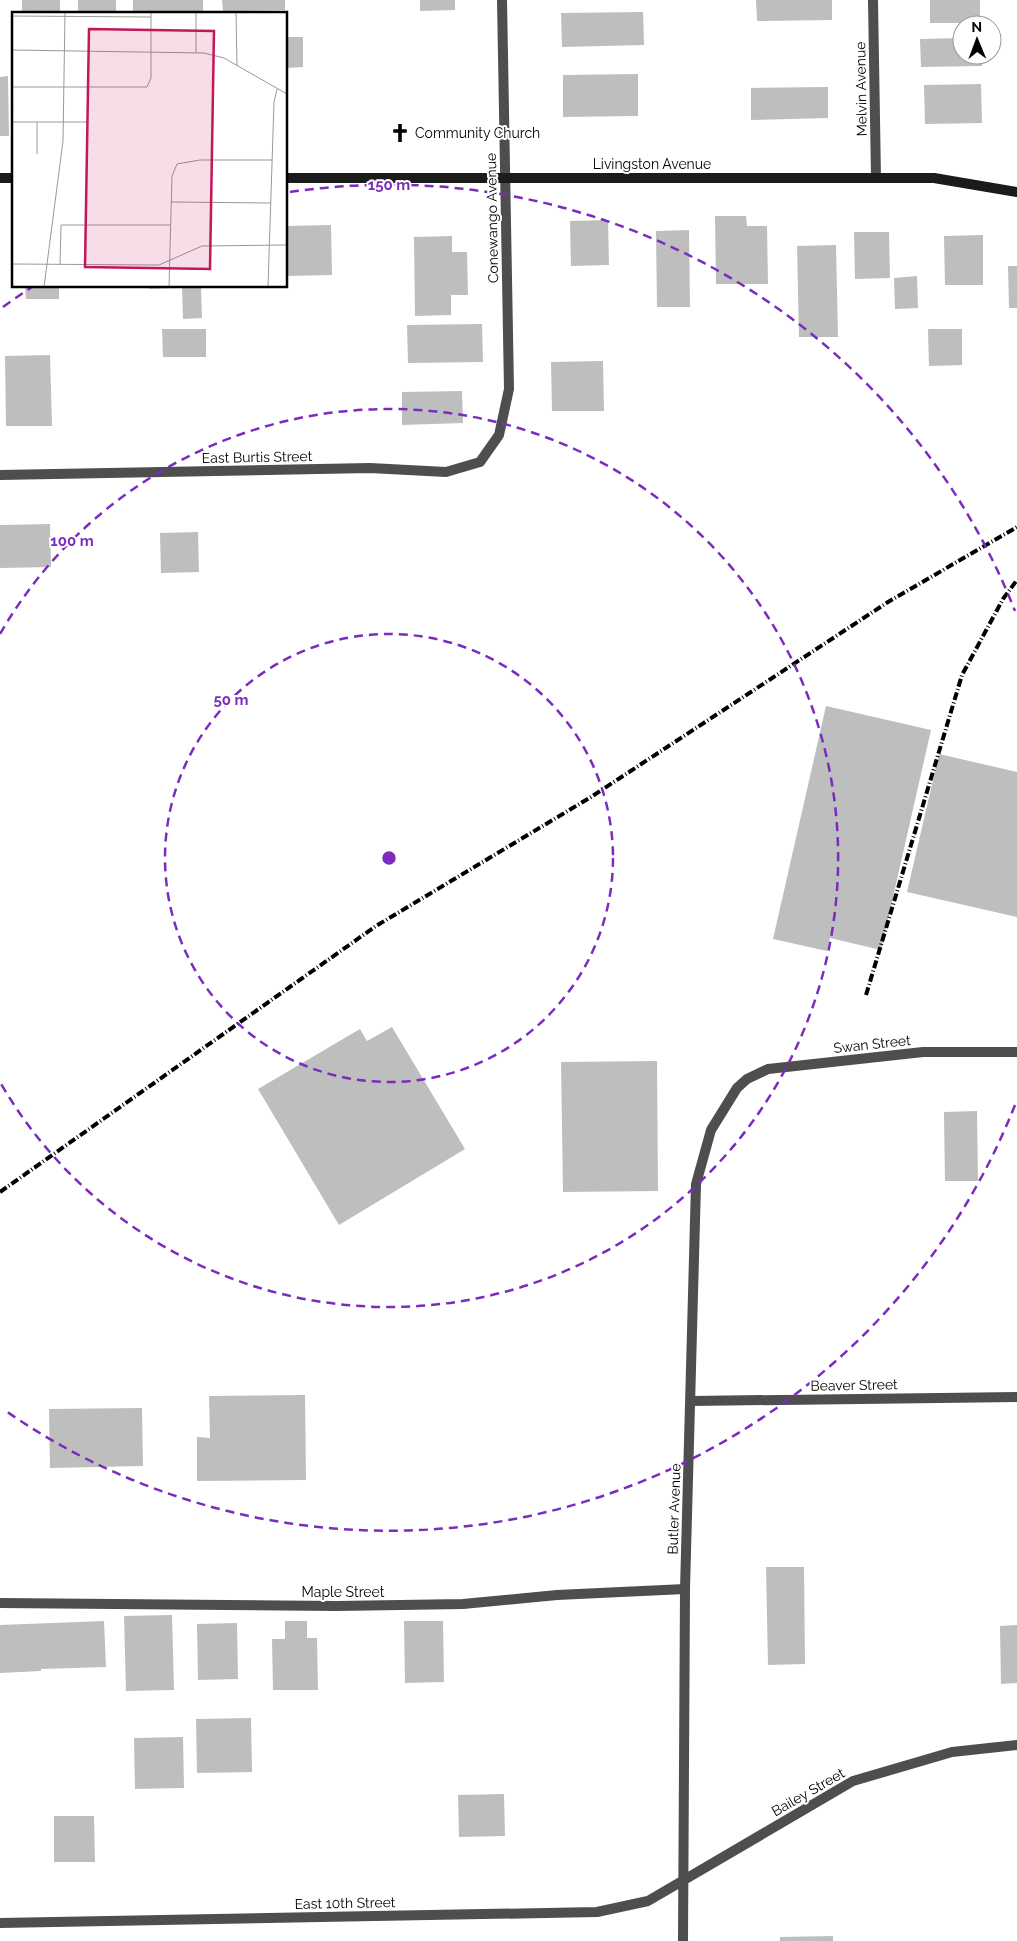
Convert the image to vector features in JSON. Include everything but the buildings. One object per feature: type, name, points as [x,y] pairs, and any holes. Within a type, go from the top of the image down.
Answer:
[{"type":"street","name":"Conewango Avenue","points":[[499,435],[509,389],[502,0]]},
{"type":"street","name":"Melvin Avenue","points":[[872,0],[876,178]]},
{"type":"street","name":"Livingston Avenue","points":[[288,178],[934,178],[1017,192]]},
{"type":"street","name":"East Burtis Street","points":[[0,475],[370,468],[446,472],[480,462],[499,435]]},
{"type":"street","name":"Swan Street","points":[[737,1088],[747,1079],[768,1069],[923,1052],[1017,1052]]},
{"type":"street","name":"Butler Avenue","points":[[683,1941],[685,1589],[696,1184],[711,1130],[737,1088]]},
{"type":"street","name":"Beaver Street","points":[[691,1401],[1017,1398]]},
{"type":"street","name":"Maple Street","points":[[0,1603],[337,1606],[463,1604],[557,1595],[685,1589]]},
{"type":"street","name":"Bailey Street","points":[[683,1880],[853,1781],[952,1752],[1017,1745]]},
{"type":"street","name":"East 10th Street","points":[[0,1923],[597,1912],[648,1901],[683,1880]]},
{"type":"railway","points":[[0,1192],[376,926],[591,797],[888,602],[1017,527]]},
{"type":"railway","points":[[866,995],[962,675],[1003,599],[1017,580]]},
{"type":"place","name":"Community Church","points":[[400,133]]}]
